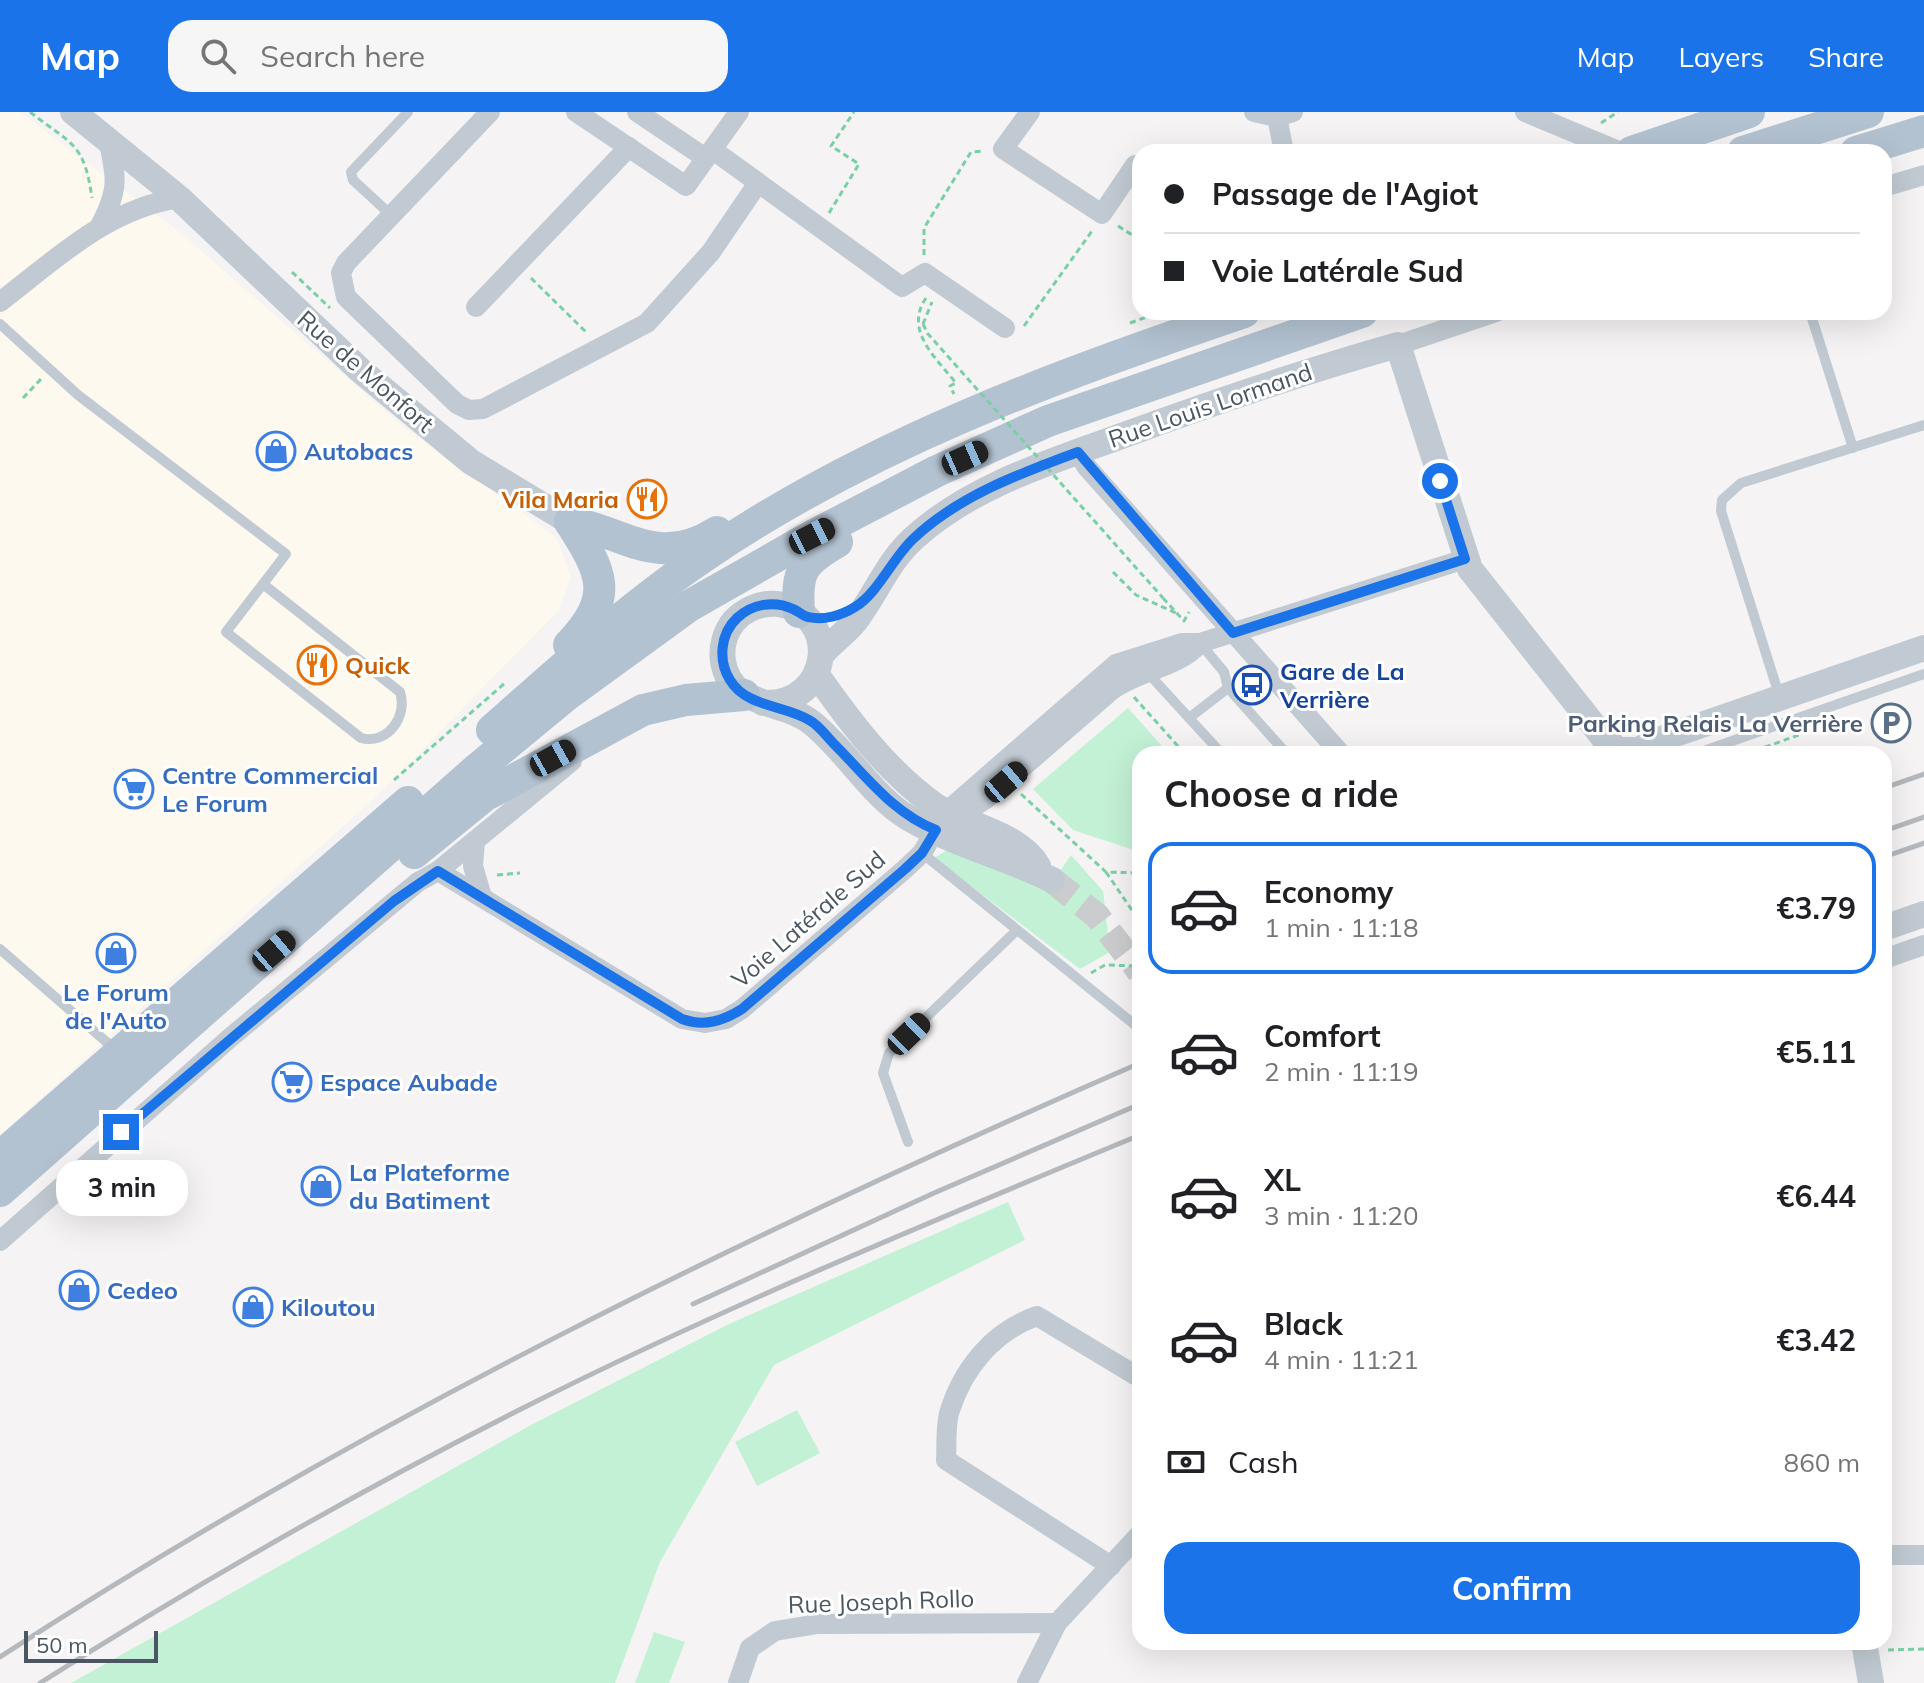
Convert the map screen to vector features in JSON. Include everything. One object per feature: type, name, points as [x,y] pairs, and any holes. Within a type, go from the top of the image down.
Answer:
[{"type":"main road","points":[[1655,144],[1749,112]]},
{"type":"main road","points":[[1768,144],[1868,112]]},
{"type":"main road","points":[[1882,144],[1924,131]]},
{"type":"main road","points":[[0,1157],[624,615],[727,541],[777,511],[933,430],[1053,378],[1221,320]]},
{"type":"main road","points":[[0,1191],[477,769],[568,694],[689,606],[812,536],[937,471],[1048,421],[1339,320]]},
{"type":"main road","points":[[570,522],[648,547],[683,548],[702,541],[777,495],[904,429],[933,430]]},
{"type":"main road","points":[[802,615],[798,582],[812,556],[926,491],[937,471]]},
{"type":"main road","points":[[561,669],[563,652],[588,623],[597,600],[598,578],[591,551],[570,522]]},
{"type":"main road","points":[[297,931],[327,924],[484,796],[599,732],[643,710],[686,700],[754,699]]},
{"type":"street","name":"Rue de Monfort","points":[[73,112],[179,198],[361,371],[471,462],[570,522]]},
{"type":"street","points":[[490,112],[346,263],[342,287],[346,297],[457,404],[469,410],[483,409],[647,323],[681,289],[758,183]]},
{"type":"street","points":[[576,112],[686,186],[739,112]]},
{"type":"street","points":[[637,112],[758,183],[902,287],[925,273],[1005,328]]},
{"type":"street","points":[[1030,112],[1003,149],[1102,214],[1132,169]]},
{"type":"street","points":[[1254,112],[1285,115],[1284,144]]},
{"type":"street","points":[[1525,112],[1602,144]]},
{"type":"street","points":[[100,226],[115,199],[117,180],[108,139]]},
{"type":"street","points":[[476,307],[629,147]]},
{"type":"street","points":[[1892,185],[1924,175]]},
{"type":"street","points":[[0,302],[100,226],[149,203],[179,198]]},
{"type":"street","name":"Rue Louis Lormand","points":[[819,665],[855,621],[890,562],[940,517],[988,490],[1078,452],[1292,374],[1398,345],[1472,320]]},
{"type":"street","points":[[1398,345],[1465,559],[1489,595],[1612,746]]},
{"type":"street","points":[[1078,452],[1334,746]]},
{"type":"street","points":[[945,820],[1116,664],[1182,643],[1200,643],[1465,559]]},
{"type":"street","name":"Rue Louis Lormand","points":[[802,615],[837,615],[871,594]]},
{"type":"street","points":[[767,604],[802,615],[814,628],[819,665],[847,718],[945,820],[916,807],[860,754],[810,720],[754,699],[729,679],[722,658],[730,626],[746,611],[767,604]]},
{"type":"street","points":[[945,820],[986,799],[1112,690],[1146,671],[1189,656],[1200,643]]},
{"type":"street","points":[[1646,746],[1924,648]]},
{"type":"street","points":[[754,699],[794,698],[819,665]]},
{"type":"street","points":[[810,720],[907,818],[945,820],[987,829],[1033,857],[1048,878]]},
{"type":"street","points":[[1596,725],[1620,735],[1661,739]]},
{"type":"street","points":[[0,1241],[231,1037],[418,882],[438,871],[582,753],[599,732]]},
{"type":"street","name":"Voie Latérale Sud","points":[[438,871],[682,1019],[705,1023],[726,1019],[742,1009],[922,853],[945,820]]},
{"type":"street","points":[[475,841],[473,866],[482,897]]},
{"type":"street","points":[[1892,925],[1924,914]]},
{"type":"street","points":[[1892,956],[1924,945]]},
{"type":"street","points":[[1111,1566],[946,1460],[949,1412],[973,1366],[994,1338],[1037,1316],[1132,1373]]},
{"type":"street","points":[[1027,1683],[1057,1623],[1132,1543]]},
{"type":"street","points":[[1892,1555],[1924,1555]]},
{"type":"street","name":"Rue Joseph Rollo","points":[[738,1683],[750,1648],[775,1631],[818,1624],[1057,1623]]},
{"type":"street","points":[[1866,1650],[1871,1683]]},
{"type":"lane","points":[[391,215],[353,180],[351,172],[408,112]]},
{"type":"lane","points":[[1813,320],[1853,448]]},
{"type":"lane","points":[[0,324],[49,371],[286,554],[226,632],[361,738],[381,738],[401,715],[404,704],[400,692],[263,584]]},
{"type":"lane","points":[[1780,698],[1721,511],[1722,500],[1741,483],[1924,425]]},
{"type":"lane","points":[[1200,643],[1224,672],[1228,688],[1280,746]]},
{"type":"lane","points":[[1146,671],[1215,746]]},
{"type":"lane","points":[[1718,746],[1924,674]]},
{"type":"lane","points":[[1189,718],[1228,688]]},
{"type":"lane","points":[[922,853],[1132,1023]]},
{"type":"lane","points":[[908,1142],[883,1073],[889,1053],[1017,930]]},
{"type":"lane","points":[[0,949],[119,1053]]},
{"type":"path","points":[[30,112],[81,152],[88,167],[90,215],[100,226]]},
{"type":"path","points":[[819,230],[859,164],[831,146],[854,112]]},
{"type":"path","points":[[954,395],[950,386],[956,383],[922,336],[916,321],[916,312],[928,294],[924,228],[971,152],[1003,149]]},
{"type":"path","points":[[1005,328],[1022,329],[1102,214],[1132,235]]},
{"type":"path","points":[[517,264],[602,348]]},
{"type":"path","points":[[941,286],[925,314],[923,324],[928,334],[1184,621]]},
{"type":"path","points":[[23,398],[49,371]]},
{"type":"path","points":[[1113,572],[1136,595],[1176,613]]},
{"type":"path","points":[[1134,697],[1178,746]]},
{"type":"path","points":[[1021,794],[1030,786]]},
{"type":"path","points":[[1013,790],[1106,872],[1132,907]]},
{"type":"path","points":[[1106,872],[1132,873]]},
{"type":"path","points":[[1088,975],[1105,965],[1132,966]]},
{"type":"path","points":[[1892,1647],[1924,1649]]},
{"type":"shaded area","points":[[0,112],[20,112],[178,231],[405,428],[557,538],[571,578],[559,610],[379,794],[0,1135]]},
{"type":"green space","points":[[1128,708],[1162,746],[1132,746],[1132,849],[1073,830],[1033,789]]},
{"type":"green space","points":[[949,849],[1047,890],[1071,855],[1103,891],[1110,952],[1080,969],[934,858]]},
{"type":"green space","points":[[1008,1202],[1025,1240],[774,1365],[660,1562],[615,1683],[71,1683],[531,1425],[729,1324]]},
{"type":"green space","points":[[797,1410],[820,1453],[757,1486],[735,1442]]},
{"type":"green space","points":[[654,1632],[685,1642],[669,1683],[635,1683]]},
{"type":"tunnel","points":[[1052,880],[1097,916],[1132,962]]},
{"type":"railway","points":[[1892,785],[1924,774]]},
{"type":"railway","points":[[1892,828],[1924,817]]},
{"type":"railway","points":[[1892,854],[1924,843]]},
{"type":"railway","points":[[0,1657],[136,1571],[275,1490],[415,1411],[558,1336],[847,1195],[1132,1067]]},
{"type":"railway","points":[[693,1304],[934,1193],[1132,1107]]},
{"type":"railway","points":[[40,1683],[281,1538],[529,1405],[756,1298],[1132,1138]]},
{"type":"place","name":"Autobacs","points":[[276,451]]},
{"type":"place","name":"Vila Maria","points":[[647,499]]},
{"type":"place","name":"Quick","points":[[317,665]]},
{"type":"place","name":"Gare de La Verrière","points":[[1252,685]]},
{"type":"place","name":"Parking Relais La Verrière","points":[[1891,723]]},
{"type":"place","name":"Centre Commercial Le Forum","points":[[134,789]]},
{"type":"place","name":"Le Forum de l'Auto","points":[[116,953]]},
{"type":"place","name":"Espace Aubade","points":[[292,1082]]},
{"type":"place","name":"La Plateforme du Batiment","points":[[321,1186]]},
{"type":"place","name":"Cedeo","points":[[79,1290]]},
{"type":"place","name":"Kiloutou","points":[[253,1307]]},
{"type":"route","points":[[121,1132],[394,901],[438,871],[682,1019],[705,1023],[726,1019],[742,1009],[905,869],[922,853],[936,830],[900,812],[810,720],[753,700],[735,688],[722,658],[725,636],[737,618],[756,606],[778,604],[805,617],[820,618],[837,615],[856,606],[871,594],[890,562],[914,538],[940,517],[988,490],[1035,467],[1078,452],[1086,466],[1233,633],[1465,559],[1440,481]]}]
